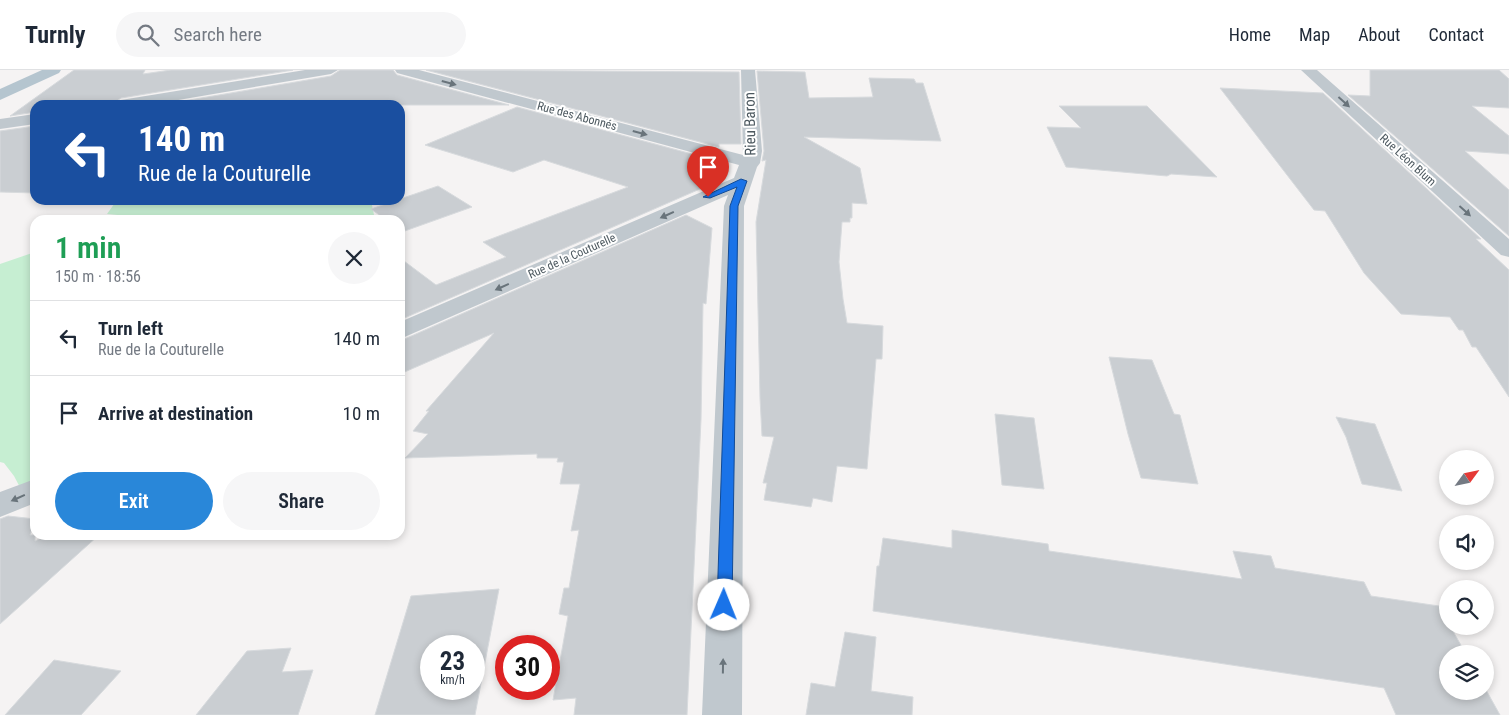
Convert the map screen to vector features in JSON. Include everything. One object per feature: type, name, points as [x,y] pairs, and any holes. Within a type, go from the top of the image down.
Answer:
[{"type":"main road","points":[[0,95],[54,70]]},
{"type":"street","points":[[151,100],[331,70]]},
{"type":"street","name":"Rue des Abonnés","points":[[402,70],[747,172]]},
{"type":"street","name":"Rieu Baron","points":[[722,715],[734,206],[753,151],[748,70]]},
{"type":"street","name":"Rue Léon Blum","points":[[1308,70],[1509,250]]},
{"type":"street","points":[[0,123],[30,119]]},
{"type":"street","name":"Rue de la Couturelle","points":[[405,329],[747,172]]},
{"type":"street","points":[[0,505],[30,492]]},
{"type":"green space","points":[[113,205],[372,205],[374,215],[118,215],[107,214]]},
{"type":"green space","points":[[30,254],[30,492],[24,495],[14,476],[4,463],[0,462],[0,264]]},
{"type":"building","points":[[74,70],[145,70],[143,74],[171,70],[293,70],[118,100],[32,100]]},
{"type":"building","points":[[340,70],[393,70],[397,75],[509,105],[405,105],[405,100],[189,100],[331,76]]},
{"type":"building","points":[[426,70],[739,72],[741,144],[719,144],[719,147]]},
{"type":"building","points":[[1370,70],[1499,70],[1509,79],[1509,108],[1472,106],[1509,136],[1509,154],[1465,151],[1509,190],[1509,236],[1348,95],[1370,96]]},
{"type":"building","points":[[757,71],[805,72],[809,98],[873,97],[869,78],[914,79],[916,83],[923,83],[941,141],[804,137],[860,168],[867,204],[852,203],[852,218],[850,218],[850,222],[842,222],[839,262],[843,299],[847,323],[883,326],[882,359],[876,359],[867,469],[837,466],[832,502],[813,498],[811,507],[764,500],[767,483],[763,483],[774,437],[762,436],[760,398],[756,222],[766,160],[762,161],[764,151]]},
{"type":"building","points":[[1220,88],[1323,93],[1481,239],[1476,239],[1509,270],[1509,397],[1476,347],[1472,347],[1463,330],[1459,330],[1450,317],[1401,314],[1364,273],[1325,211],[1314,210]]},
{"type":"building","points":[[30,102],[30,113],[10,116]]},
{"type":"building","points":[[1059,106],[1147,106],[1217,177],[1171,174],[1167,176],[1066,167],[1047,127],[1081,128]]},
{"type":"building","points":[[517,107],[718,161],[716,182],[405,318],[405,262],[436,285],[506,257],[483,242],[628,187],[544,160],[513,172],[425,145]]},
{"type":"building","points":[[30,127],[30,193],[0,192],[0,131]]},
{"type":"building","points":[[438,186],[472,207],[405,231],[405,215],[379,215],[371,209],[383,205],[405,205],[405,197]]},
{"type":"building","points":[[686,215],[712,228],[706,304],[703,303],[701,420],[687,715],[574,715],[576,698],[560,699],[560,661],[568,616],[559,614],[564,588],[569,588],[579,530],[571,531],[580,484],[560,484],[564,462],[557,462],[558,458],[537,458],[537,454],[405,458],[428,434],[413,431],[429,411],[426,411],[494,333],[405,372],[405,339]]},
{"type":"building","points":[[1109,357],[1152,360],[1174,414],[1180,415],[1198,484],[1141,478]]},
{"type":"building","points":[[995,414],[1034,418],[1044,489],[1002,485]]},
{"type":"building","points":[[1336,417],[1375,424],[1402,491],[1362,484],[1346,437]]},
{"type":"building","points":[[8,516],[30,518],[30,540],[93,540],[0,624],[0,519]]},
{"type":"building","points":[[952,530],[1048,544],[1049,551],[1242,579],[1233,551],[1271,556],[1275,568],[1364,582],[1371,596],[1439,606],[1439,635],[1455,635],[1461,645],[1439,645],[1439,700],[1492,700],[1500,715],[1396,715],[1384,688],[873,611],[877,566],[879,566],[883,538],[952,548]]},
{"type":"building","points":[[499,589],[485,662],[485,635],[420,635],[420,700],[478,700],[475,715],[375,715],[411,596]]},
{"type":"building","points":[[845,632],[876,637],[871,691],[913,697],[912,715],[806,715],[811,683],[835,687]]},
{"type":"building","points":[[291,648],[282,672],[313,670],[298,715],[196,715],[247,651]]},
{"type":"building","points":[[54,660],[121,671],[81,715],[5,715]]},
{"type":"route","points":[[708,197],[744,181],[734,206],[724,605]]}]
